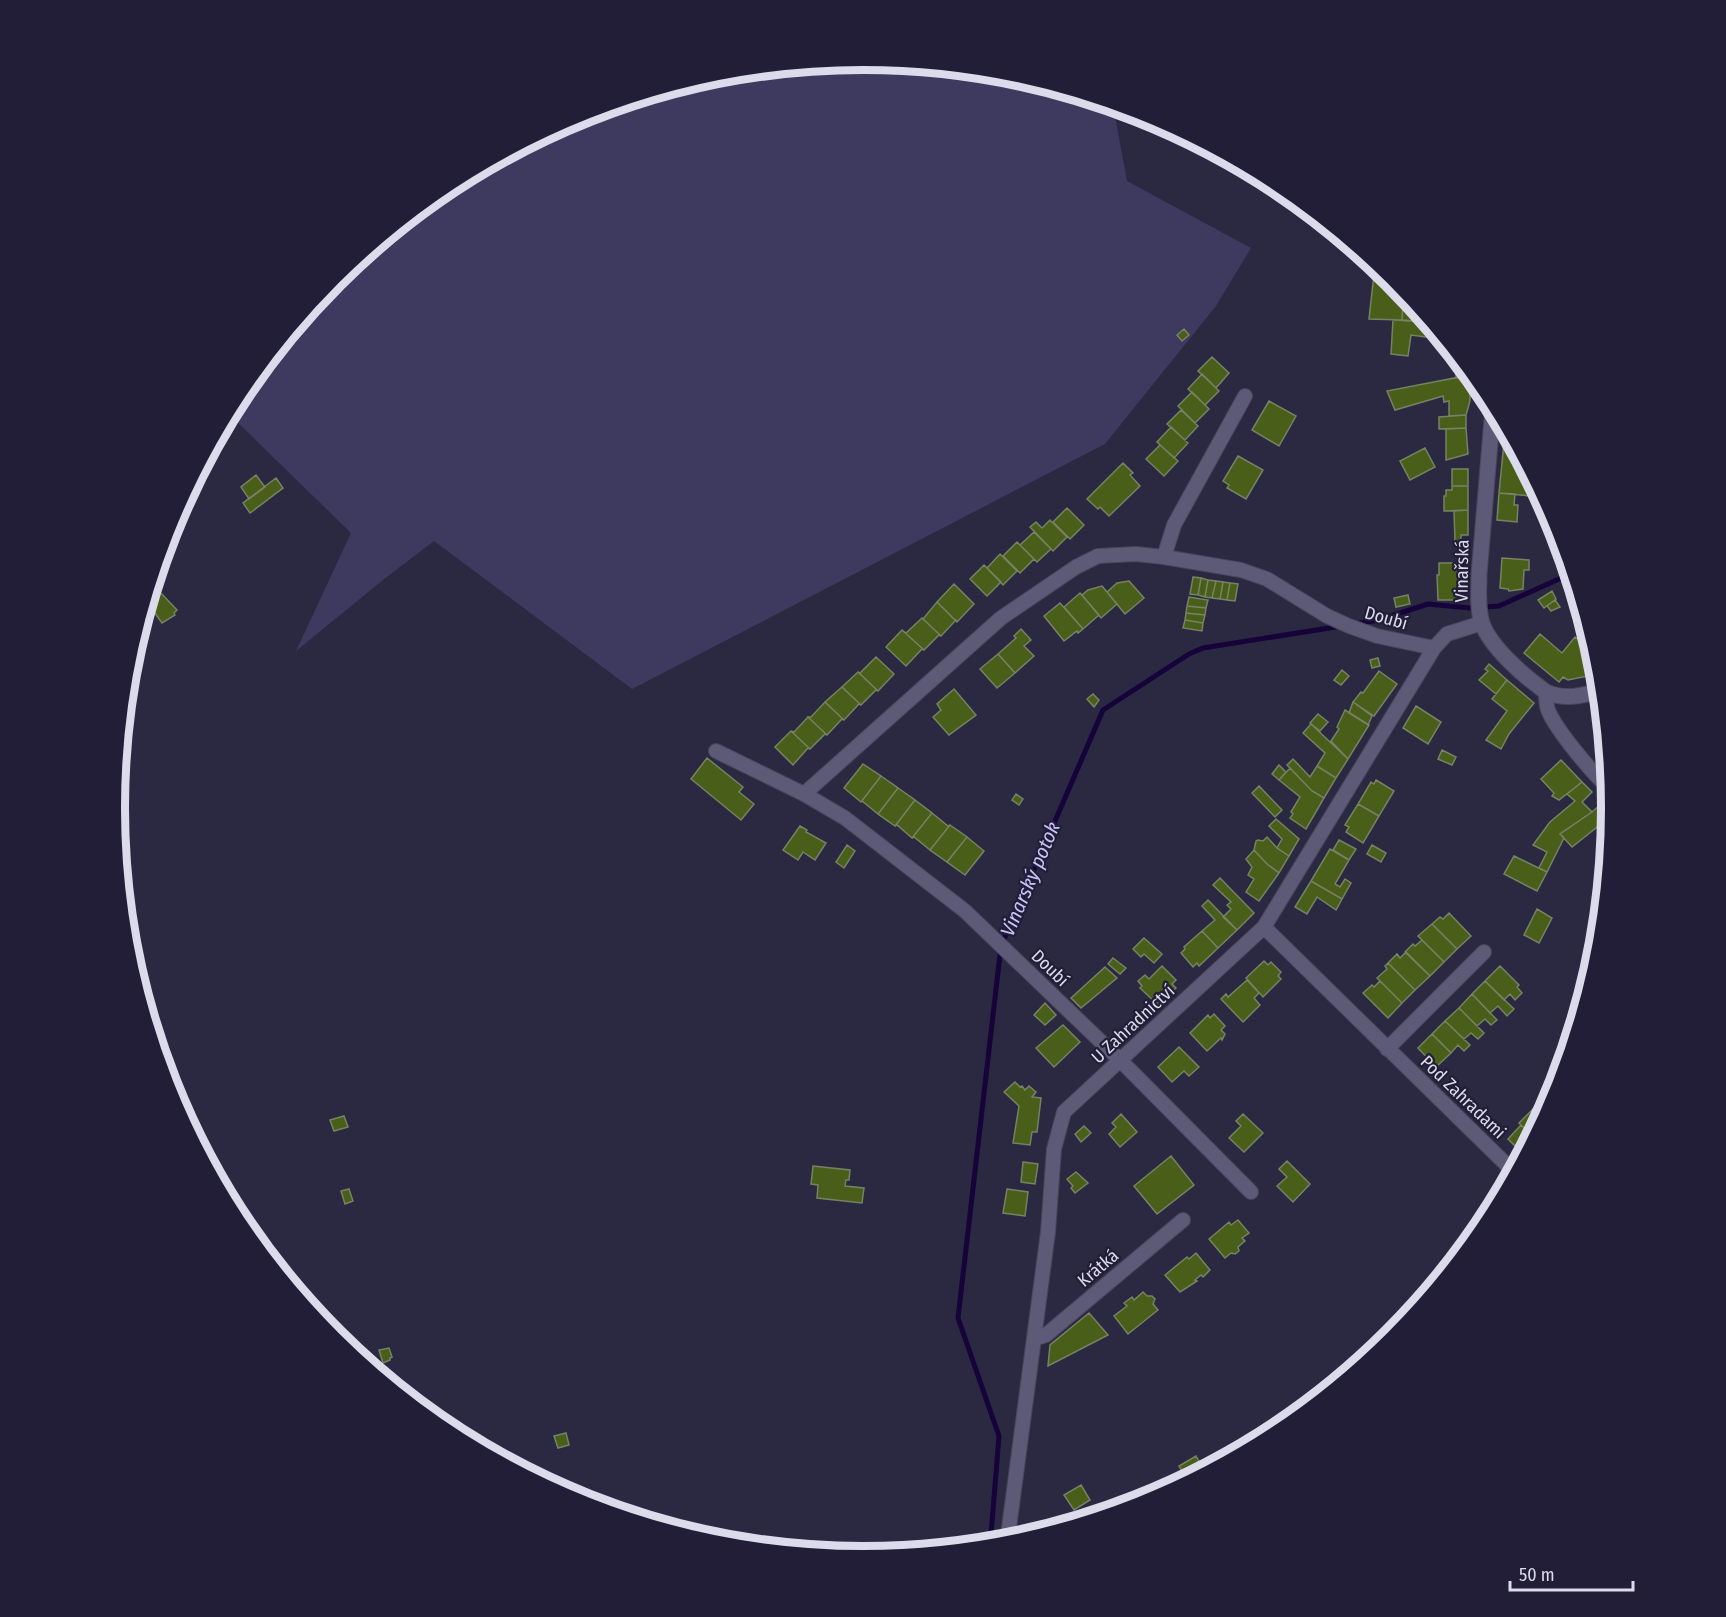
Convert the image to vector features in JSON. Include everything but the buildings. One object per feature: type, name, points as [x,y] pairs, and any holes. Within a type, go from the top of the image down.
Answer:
[{"type":"street","points":[[1164,557],[1173,525],[1245,396]]},
{"type":"street","name":"Vinařská","points":[[1494,426],[1479,575],[1482,623],[1505,656],[1546,692]]},
{"type":"street","name":"Doubí","points":[[804,794],[978,637],[1015,608],[1098,556],[1136,554],[1164,557],[1255,574],[1348,626],[1377,636],[1434,648]]},
{"type":"street","name":"U Zahradnictví","points":[[1009,1532],[1048,1232],[1054,1149],[1064,1112],[1264,927],[1434,648],[1447,634],[1482,623]]},
{"type":"street","points":[[1592,693],[1572,697],[1546,692],[1547,708],[1554,721],[1600,778]]},
{"type":"street","name":"Doubí","points":[[716,751],[804,794],[845,818],[965,911],[1120,1060],[1251,1192]]},
{"type":"street","name":"Pod Zahradami","points":[[1264,927],[1508,1166]]},
{"type":"street","points":[[1387,1049],[1484,952]]},
{"type":"street","name":"Krátká","points":[[1034,1339],[1046,1335],[1183,1220]]},
{"type":"shaded area","points":[[863,70],[911,72],[1007,85],[1054,96],[1115,116],[1127,181],[1251,248],[1216,306],[1105,444],[632,689],[434,541],[296,651],[351,533],[235,420],[249,398],[308,322],[341,287],[414,223],[494,169],[581,127],[626,110],[719,85],[815,72]]},
{"type":"waterway","name":"Vinarský potok","points":[[1354,624],[1379,620],[1428,604],[1470,608],[1499,606],[1564,577]]},
{"type":"waterway","name":"Vinarský potok","points":[[991,1535],[999,1436],[958,1318],[1001,946],[1103,710],[1189,654],[1203,648],[1342,626]]}]
